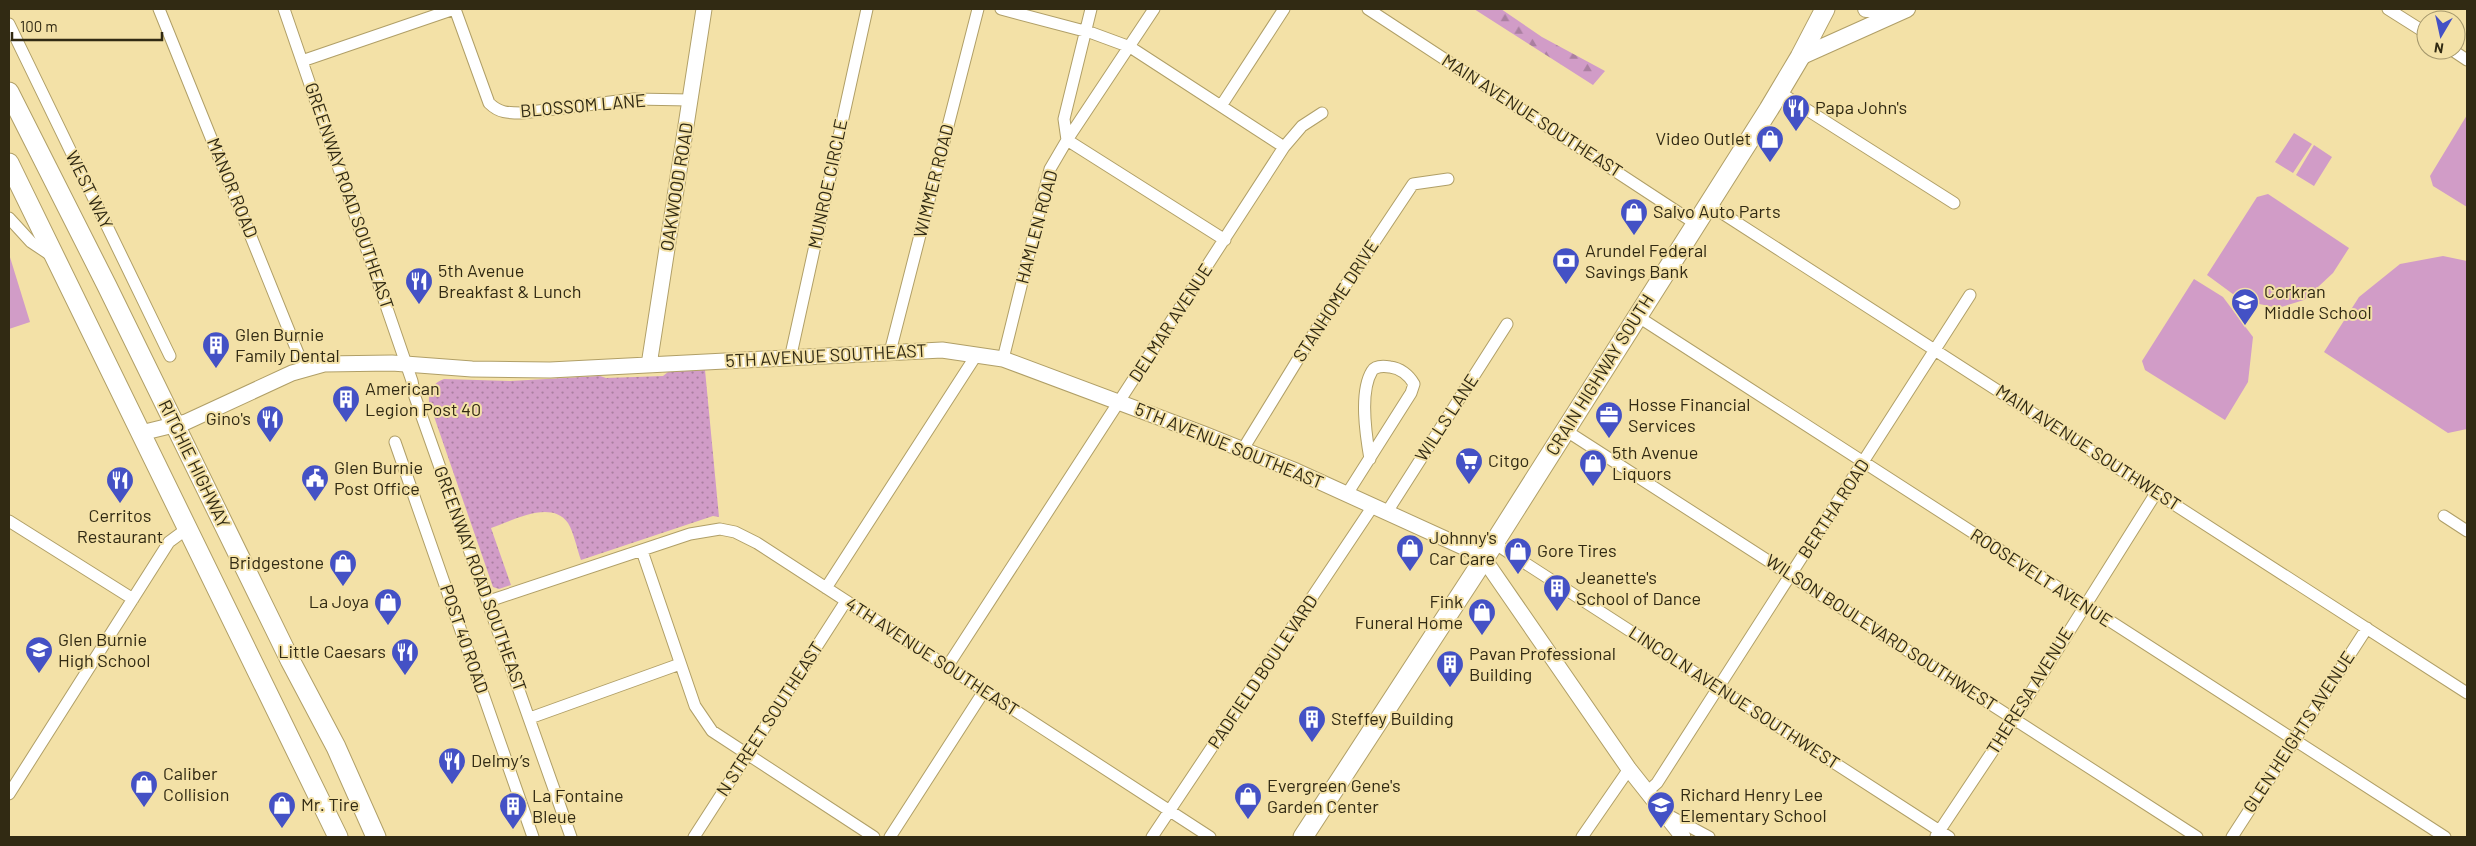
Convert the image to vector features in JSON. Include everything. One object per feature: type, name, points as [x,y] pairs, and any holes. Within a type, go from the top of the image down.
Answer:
[{"type":"main road","name":"CRAIN HIGHWAY SOUTH","points":[[1303,837],[1489,551],[1696,224],[1800,57],[1825,9]]},
{"type":"main road","points":[[1866,9],[1882,9]]},
{"type":"main road","points":[[1800,57],[1907,9]]},
{"type":"main road","name":"RITCHIE HIGHWAY","points":[[9,92],[290,660],[343,762],[376,837]]},
{"type":"main road","name":"RITCHIE HIGHWAY","points":[[9,163],[338,837]]},
{"type":"street","name":"MANOR ROAD","points":[[159,9],[304,368]]},
{"type":"street","name":"GREENWAY ROAD SOUTHEAST","points":[[284,9],[407,364],[415,397],[489,601],[571,837]]},
{"type":"street","points":[[302,61],[455,9]]},
{"type":"street","name":"BLOSSOM LANE","points":[[455,9],[489,103],[496,110],[506,113],[522,113],[634,99],[690,100]]},
{"type":"street","name":"OAKWOOD ROAD","points":[[649,365],[704,9]]},
{"type":"street","name":"MUNROE CIRCLE","points":[[790,359],[867,9]]},
{"type":"street","name":"WIMMER ROAD","points":[[890,352],[978,9]]},
{"type":"street","points":[[1001,9],[1086,31],[1130,47],[1284,147]]},
{"type":"street","points":[[1091,9],[1064,119],[1067,140],[1225,240]]},
{"type":"street","name":"HAMLEN ROAD","points":[[1003,359],[1050,169],[1067,140],[1154,9]]},
{"type":"street","points":[[1221,106],[1284,9]]},
{"type":"street","name":"MAIN AVENUE SOUTHEAST","points":[[1368,9],[1696,224]]},
{"type":"street","points":[[2388,9],[2416,27]]},
{"type":"street","name":"WEST WAY","points":[[9,24],[170,356]]},
{"type":"street","points":[[1779,92],[1954,203]]},
{"type":"street","name":"DELMAR AVENUE","points":[[947,667],[1284,147],[1302,126],[1322,113]]},
{"type":"street","name":"STANHOME DRIVE","points":[[1243,449],[1319,324],[1412,184],[1448,179]]},
{"type":"street","name":"MAIN AVENUE SOUTHWEST","points":[[1708,204],[2467,692]]},
{"type":"street","points":[[9,218],[31,242],[55,258]]},
{"type":"street","name":"BERTHA ROAD","points":[[1648,791],[1657,783],[1720,688],[1970,295]]},
{"type":"street","name":"ROOSEVELT AVENUE","points":[[1637,316],[1863,464],[2294,738],[2445,837]]},
{"type":"street","name":"WILLS LANE","points":[[1387,512],[1507,324]]},
{"type":"street","name":"5TH AVENUE SOUTHEAST","points":[[141,433],[186,422],[304,368],[345,363],[534,370],[790,359],[942,350],[1003,359],[1243,449],[1348,494],[1474,552],[1489,551]]},
{"type":"street","points":[[826,588],[977,354]]},
{"type":"street","points":[[1348,494],[1370,459],[1411,393],[1414,384],[1409,375],[1391,367],[1377,367],[1372,371],[1367,390],[1364,421],[1370,459]]},
{"type":"street","name":"WILSON BOULEVARD SOUTHWEST","points":[[1565,430],[2197,837]]},
{"type":"street","name":"POST 40 ROAD","points":[[395,442],[533,837]]},
{"type":"street","name":"THERESA AVENUE","points":[[1937,834],[2014,719],[2156,492]]},
{"type":"street","name":"PADFIELD BOULEVARD","points":[[1152,837],[1373,506]]},
{"type":"street","points":[[2444,516],[2467,531]]},
{"type":"street","points":[[9,521],[133,599]]},
{"type":"street","points":[[9,794],[169,542],[188,528]]},
{"type":"street","name":"4TH AVENUE SOUTHEAST","points":[[489,601],[690,534],[712,529],[727,530],[757,543],[1210,837]]},
{"type":"street","points":[[642,550],[680,664],[695,706],[702,718],[716,735],[874,837]]},
{"type":"street","points":[[1489,551],[1629,768],[1683,837]]},
{"type":"street","name":"LINCOLN AVENUE SOUTHWEST","points":[[1489,551],[1720,688],[1937,834],[1949,837]]},
{"type":"street","name":"N STREET SOUTHEAST","points":[[694,837],[846,601]]},
{"type":"street","name":"GLEN HEIGHTS AVENUE","points":[[2232,837],[2294,738],[2367,628]]},
{"type":"street","points":[[530,718],[680,664]]},
{"type":"street","points":[[890,837],[984,691]]},
{"type":"street","points":[[1582,837],[1629,768]]},
{"type":"street","points":[[1666,814],[1709,837]]},
{"type":"green space","points":[[1474,9],[1501,9],[1542,37],[1605,71],[1593,85]]},
{"type":"green space","points":[[2467,115],[2467,207],[2433,186],[2430,176]]},
{"type":"green space","points":[[2294,133],[2312,144],[2293,173],[2275,162]]},
{"type":"green space","points":[[2314,145],[2332,157],[2314,186],[2296,175]]},
{"type":"green space","points":[[2268,194],[2349,248],[2333,273],[2304,300],[2278,308],[2241,300],[2207,275],[2257,197]]},
{"type":"green space","points":[[9,254],[30,322],[9,329]]},
{"type":"green space","points":[[2443,256],[2467,261],[2467,429],[2448,433],[2324,352],[2359,297],[2400,264]]},
{"type":"green space","points":[[2194,279],[2223,297],[2253,337],[2248,382],[2225,420],[2145,370],[2142,361]]},
{"type":"green space","points":[[705,370],[719,517],[713,516],[581,560],[570,527],[561,516],[542,512],[520,517],[491,528],[511,585],[499,589],[493,587],[429,402],[429,394],[434,385],[444,379],[510,381],[600,376],[606,378],[663,376],[668,372]]},
{"type":"place","name":"Papa John's","points":[[1796,132]]},
{"type":"place","name":"Video Outlet","points":[[1770,163]]},
{"type":"place","name":"Salvo Auto Parts","points":[[1634,236]]},
{"type":"place","name":"Arundel Federal Savings Bank","points":[[1566,285]]},
{"type":"place","name":"5th Avenue Breakfast & Lunch","points":[[419,305]]},
{"type":"place","name":"Corkran Middle School","points":[[2245,326]]},
{"type":"place","name":"Glen Burnie Family Dental","points":[[216,369]]},
{"type":"place","name":"American Legion Post 40","points":[[346,423]]},
{"type":"place","name":"Hosse Financial Services","points":[[1609,439]]},
{"type":"place","name":"Gino's","points":[[270,443]]},
{"type":"place","name":"Citgo","points":[[1469,485]]},
{"type":"place","name":"5th Avenue Liquors","points":[[1593,487]]},
{"type":"place","name":"Glen Burnie Post Office","points":[[315,502]]},
{"type":"place","name":"Cerritos Restaurant","points":[[120,504]]},
{"type":"place","name":"Johnny's Car Care","points":[[1410,572]]},
{"type":"place","name":"Gore Tires","points":[[1518,575]]},
{"type":"place","name":"Bridgestone","points":[[343,587]]},
{"type":"place","name":"Jeanette's School of Dance","points":[[1557,612]]},
{"type":"place","name":"La Joya","points":[[388,626]]},
{"type":"place","name":"Fink Funeral Home","points":[[1482,636]]},
{"type":"place","name":"Glen Burnie High School","points":[[39,674]]},
{"type":"place","name":"Little Caesars","points":[[405,676]]},
{"type":"place","name":"Pavan Professional Building","points":[[1450,688]]},
{"type":"place","name":"Steffey Building","points":[[1312,743]]},
{"type":"place","name":"Delmy’s","points":[[452,785]]},
{"type":"place","name":"Caliber Collision","points":[[144,808]]},
{"type":"place","name":"Evergreen Gene's Garden Center","points":[[1248,820]]},
{"type":"place","name":"Mr. Tire","points":[[282,829]]},
{"type":"place","name":"Richard Henry Lee Elementary School","points":[[1661,829]]},
{"type":"place","name":"La Fontaine Bleue","points":[[513,830]]}]
